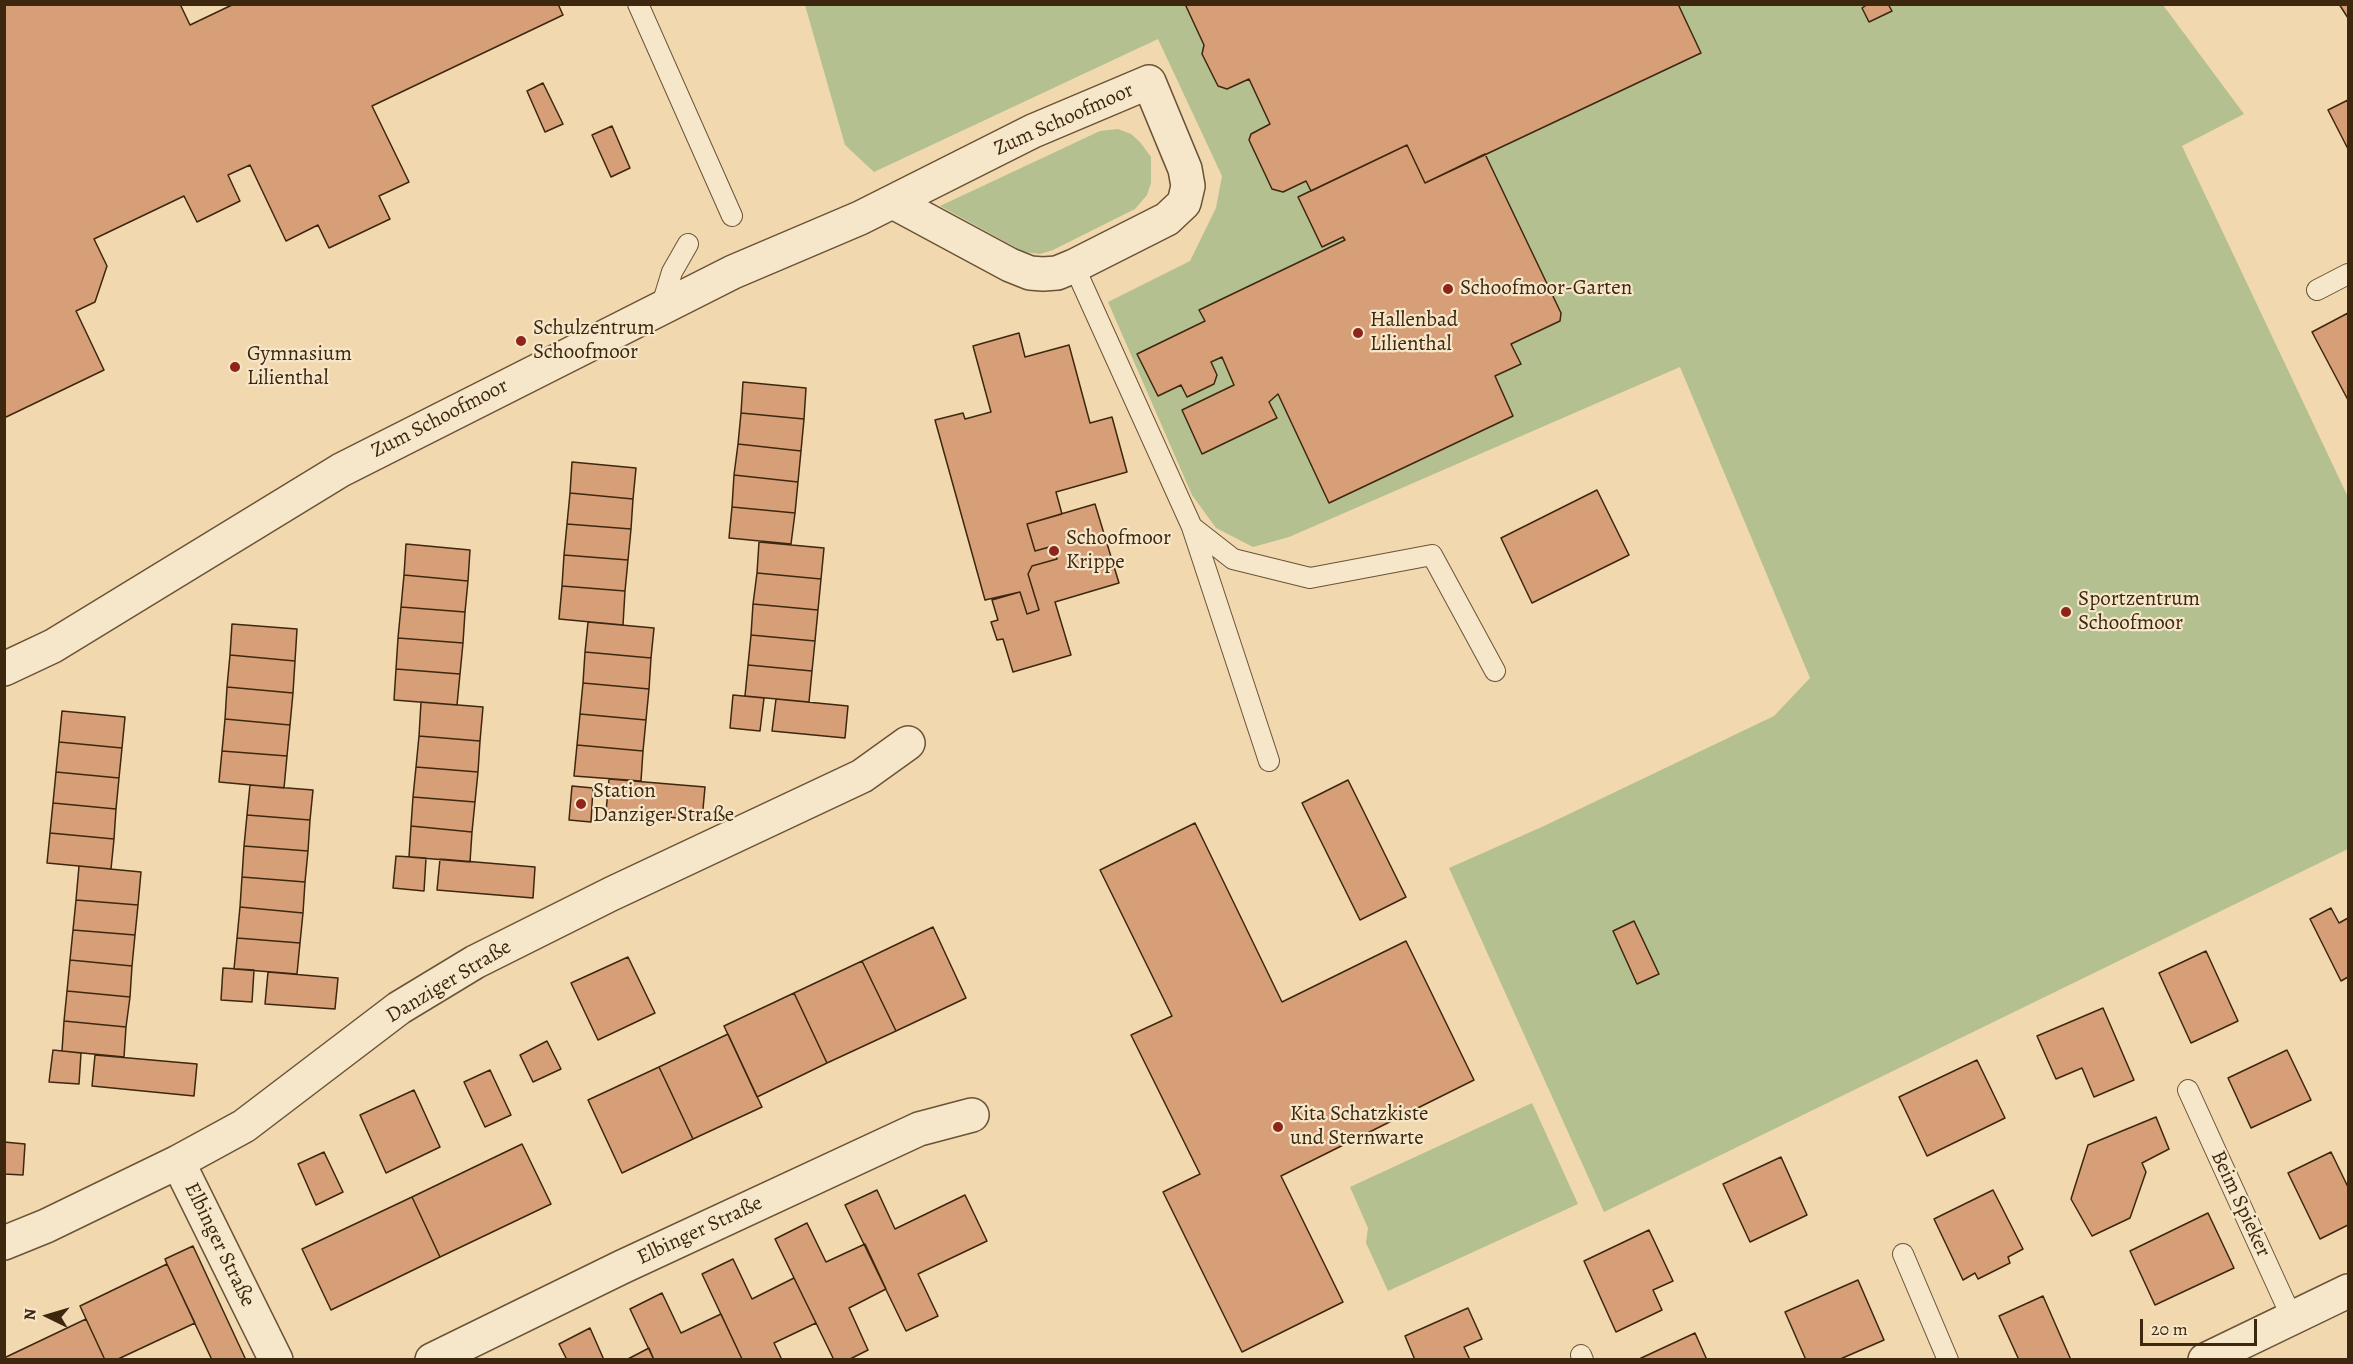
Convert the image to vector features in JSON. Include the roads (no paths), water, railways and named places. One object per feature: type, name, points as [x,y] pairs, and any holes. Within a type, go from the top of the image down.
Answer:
[{"type":"street","name":"Zum Schoofmoor","points":[[4,669],[63,640],[341,470],[733,272],[893,202],[1033,131],[1149,82],[1185,169],[1187,196],[1180,208],[1167,219],[1057,273],[1030,273],[1010,265],[893,202]]},
{"type":"street","name":"Danziger Straße","points":[[4,1243],[46,1226],[178,1162],[244,1126],[399,1008],[475,962],[611,894],[862,776],[908,743]]},
{"type":"street","name":"Elbinger Straße","points":[[432,1359],[622,1267],[919,1129],[972,1115]]},
{"type":"street","name":"Elbinger Straße","points":[[178,1162],[276,1359]]},
{"type":"street","points":[[2205,1359],[2349,1291]]},
{"type":"lane","points":[[638,4],[732,216]]},
{"type":"lane","points":[[661,308],[672,273],[688,244]]},
{"type":"lane","points":[[1074,266],[1192,527],[1269,762]]},
{"type":"lane","points":[[2317,290],[2349,274]]},
{"type":"lane","points":[[1192,527],[1233,559],[1310,578],[1432,555],[1495,671]]},
{"type":"lane","name":"Beim Spieker","points":[[2187,1090],[2292,1318]]},
{"type":"lane","points":[[1903,1254],[1948,1359]]},
{"type":"place","name":"Schoofmoor-Garten","points":[[1448,289]]},
{"type":"place","name":"Hallenbad Lilienthal","points":[[1358,333]]},
{"type":"place","name":"Schulzentrum Schoofmoor","points":[[521,341]]},
{"type":"place","name":"Gymnasium Lilienthal","points":[[235,367]]},
{"type":"place","name":"Schoofmoor Krippe","points":[[1054,551]]},
{"type":"place","name":"Sportzentrum Schoofmoor","points":[[2066,612]]},
{"type":"place","name":"Station Danziger Straße","points":[[581,804]]},
{"type":"place","name":"Kita Schatzkiste und Sternwarte","points":[[1278,1127]]}]
